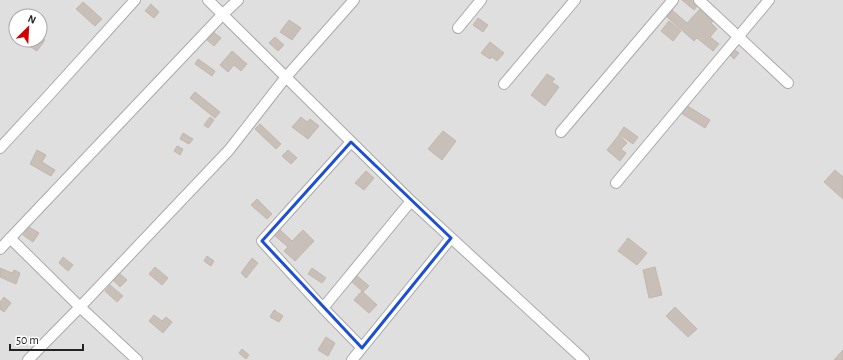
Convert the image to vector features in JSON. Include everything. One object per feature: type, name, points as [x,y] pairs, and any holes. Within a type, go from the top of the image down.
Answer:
[{"type":"street","points":[[0,148],[135,0]]},
{"type":"street","points":[[208,0],[411,201],[584,360]]},
{"type":"street","points":[[0,249],[238,0]]},
{"type":"street","points":[[28,360],[228,150],[286,77],[354,0]]},
{"type":"street","points":[[458,28],[481,0]]},
{"type":"street","points":[[504,84],[575,0]]},
{"type":"street","points":[[561,132],[673,0]]},
{"type":"street","points":[[699,0],[788,84]]},
{"type":"street","points":[[616,183],[769,0]]},
{"type":"street","points":[[351,142],[262,241],[362,348]]},
{"type":"street","points":[[323,308],[411,201]]},
{"type":"street","points":[[10,238],[80,307],[137,360]]},
{"type":"street","points":[[352,360],[452,238]]},
{"type":"highlighted area","points":[[351,142],[451,238],[362,348],[262,241]]},
{"type":"shaded area","points":[[0,0],[843,0],[843,360],[0,360]]},
{"type":"building","points":[[682,0],[691,0],[698,5],[694,10]]},
{"type":"building","points":[[83,2],[102,19],[95,26],[76,9]]},
{"type":"building","points":[[151,4],[159,12],[154,18],[145,11]]},
{"type":"building","points":[[701,8],[714,20],[711,23],[717,29],[710,37],[719,44],[713,51],[697,38],[694,41],[666,16],[672,10],[687,23]]},
{"type":"building","points":[[478,18],[488,25],[483,32],[473,25]]},
{"type":"building","points":[[289,20],[301,28],[292,40],[280,32]]},
{"type":"building","points":[[669,21],[681,31],[673,41],[661,31]]},
{"type":"building","points":[[212,31],[221,38],[214,46],[206,39]]},
{"type":"building","points":[[275,37],[284,45],[278,51],[269,43]]},
{"type":"building","points":[[490,42],[504,53],[497,61],[492,57],[490,59],[481,53]]},
{"type":"building","points":[[32,48],[39,48],[37,51]]},
{"type":"building","points":[[733,49],[739,53],[734,59],[729,54]]},
{"type":"building","points":[[232,51],[247,64],[241,71],[234,65],[228,72],[220,65]]},
{"type":"building","points":[[198,59],[215,71],[212,76],[195,64]]},
{"type":"building","points":[[547,74],[555,79],[552,82],[559,87],[545,106],[531,95]]},
{"type":"building","points":[[195,92],[220,112],[215,118],[190,98]]},
{"type":"building","points":[[686,105],[710,120],[705,128],[681,113]]},
{"type":"building","points":[[210,117],[214,120],[208,128],[204,125]]},
{"type":"building","points":[[301,117],[307,122],[310,119],[319,126],[308,139],[292,127]]},
{"type":"building","points":[[260,124],[281,144],[276,149],[255,129]]},
{"type":"building","points":[[624,127],[638,137],[633,144],[619,134]]},
{"type":"building","points":[[443,131],[456,141],[442,160],[428,149]]},
{"type":"building","points":[[183,133],[193,139],[189,144],[180,139]]},
{"type":"building","points":[[619,135],[627,143],[621,149],[626,153],[620,161],[607,150]]},
{"type":"building","points":[[177,146],[183,149],[180,155],[174,151]]},
{"type":"building","points":[[37,150],[46,155],[42,162],[55,170],[51,176],[30,164]]},
{"type":"building","points":[[288,150],[297,158],[291,164],[282,156]]},
{"type":"building","points":[[835,170],[843,177],[843,199],[824,182]]},
{"type":"building","points":[[366,171],[374,178],[364,190],[355,183]]},
{"type":"building","points":[[257,199],[272,214],[267,219],[251,205]]},
{"type":"building","points":[[29,227],[39,233],[33,242],[23,235]]},
{"type":"building","points":[[278,228],[292,241],[303,230],[314,241],[295,261],[284,251],[288,247],[273,234]]},
{"type":"building","points":[[628,238],[647,253],[637,265],[618,251]]},
{"type":"building","points":[[207,256],[214,261],[211,266],[204,261]]},
{"type":"building","points":[[63,257],[73,265],[68,271],[59,263]]},
{"type":"building","points":[[252,258],[258,263],[246,278],[241,273]]},
{"type":"building","points":[[155,267],[168,278],[162,285],[149,274]]},
{"type":"building","points":[[655,267],[662,295],[649,298],[643,270]]},
{"type":"building","points":[[0,268],[12,273],[14,270],[20,273],[16,284],[0,277]]},
{"type":"building","points":[[312,268],[326,278],[322,283],[308,274]]},
{"type":"building","points":[[119,273],[127,280],[120,287],[112,279]]},
{"type":"building","points":[[355,274],[369,286],[363,292],[350,280]]},
{"type":"building","points":[[110,285],[123,296],[117,302],[105,291]]},
{"type":"building","points":[[362,291],[377,305],[369,313],[354,300]]},
{"type":"building","points":[[4,297],[11,303],[4,312],[0,309],[0,302]]},
{"type":"building","points":[[675,307],[697,329],[688,337],[666,316]]},
{"type":"building","points":[[274,310],[283,316],[279,322],[270,317]]},
{"type":"building","points":[[154,315],[162,321],[166,317],[172,322],[163,333],[149,321]]},
{"type":"building","points":[[326,337],[335,343],[328,356],[318,350]]},
{"type":"building","points":[[242,349],[249,355],[246,359],[239,353]]},
{"type":"building","points":[[843,350],[843,360],[834,360]]}]
